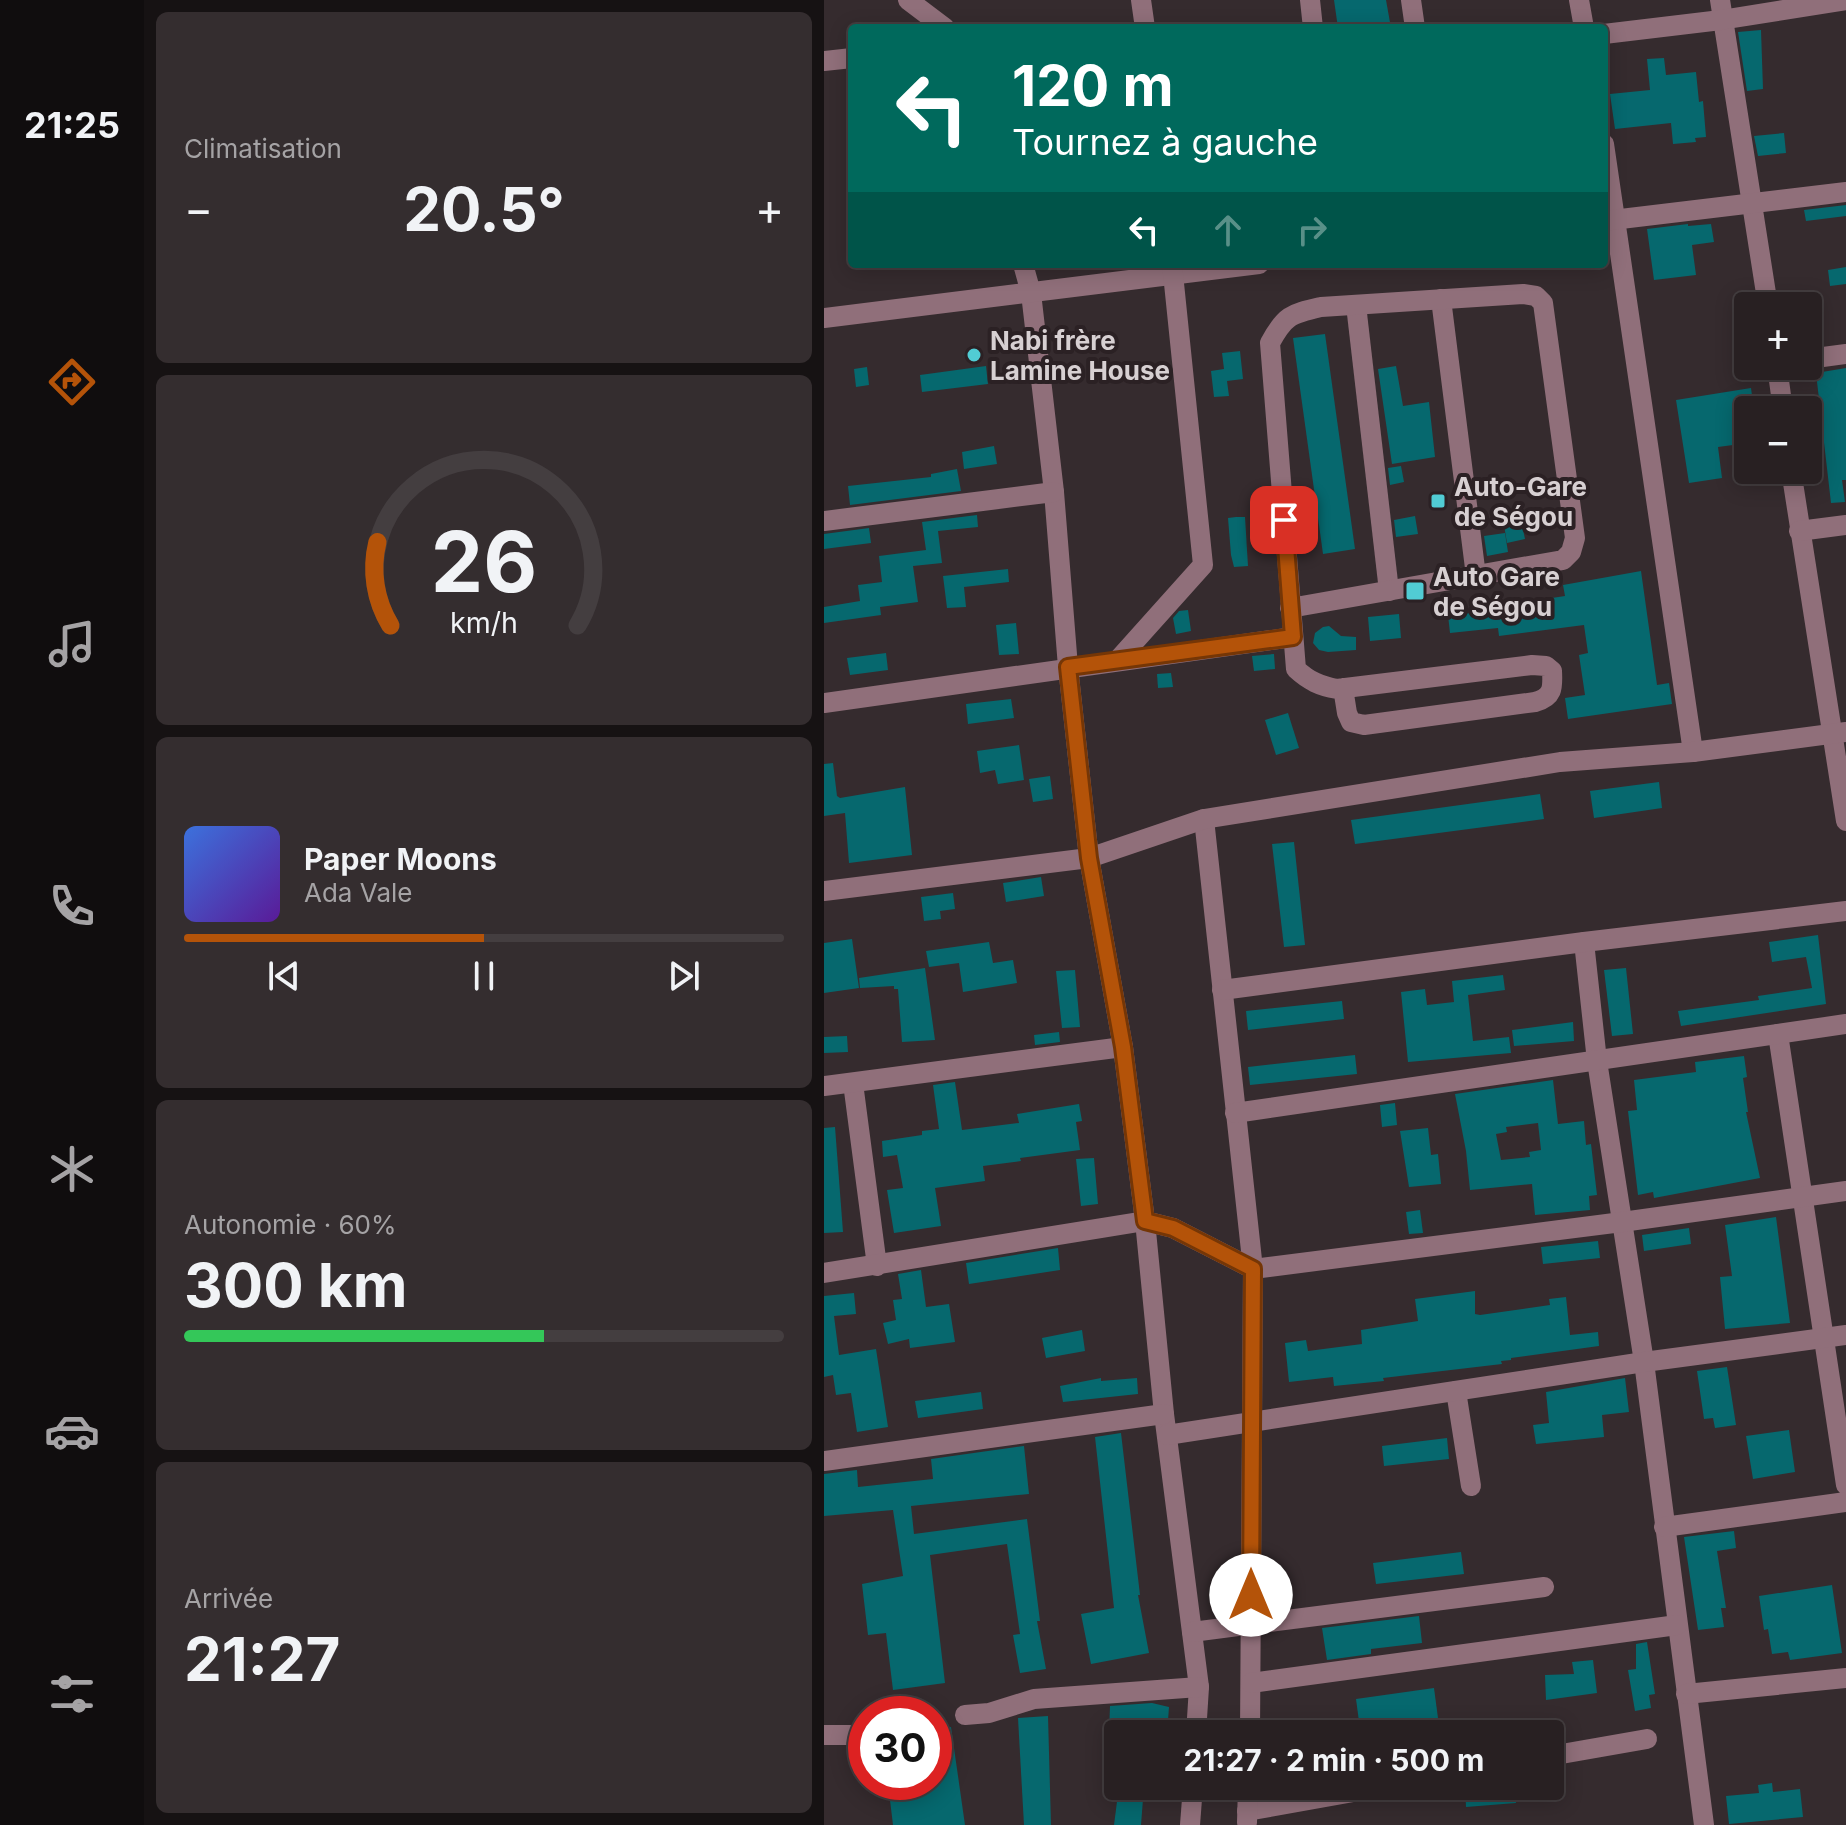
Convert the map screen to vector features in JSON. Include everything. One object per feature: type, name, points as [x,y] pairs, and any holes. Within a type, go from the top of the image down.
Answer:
[{"type":"street","points":[[908,0],[940,24]]},
{"type":"street","points":[[1141,0],[1144,24]]},
{"type":"street","points":[[1310,0],[1313,24]]},
{"type":"street","points":[[1411,0],[1414,24]]},
{"type":"street","points":[[1579,0],[1583,24]]},
{"type":"street","points":[[1608,33],[1721,10],[1846,0]]},
{"type":"street","points":[[1721,10],[1766,292]]},
{"type":"street","points":[[824,61],[848,58]]},
{"type":"street","points":[[1610,220],[1846,192]]},
{"type":"street","points":[[1608,195],[1693,752]]},
{"type":"street","points":[[1024,268],[1031,293],[1054,492],[1068,667],[1089,858],[1123,1047],[1145,1221],[1166,1425],[1199,1687],[1197,1720]]},
{"type":"street","points":[[824,318],[1031,293],[1173,269],[1203,565],[1117,661]]},
{"type":"street","points":[[1290,608],[1563,560],[1571,552],[1575,538],[1573,522],[1543,303],[1536,296],[1523,294],[1321,307],[1293,314],[1281,323],[1270,343],[1290,608],[1296,669],[1321,686],[1343,688],[1532,665],[1546,666],[1552,671],[1553,685],[1545,699],[1535,702],[1364,725],[1351,722],[1343,688]]},
{"type":"street","points":[[1441,299],[1476,576]]},
{"type":"street","points":[[1356,305],[1389,591]]},
{"type":"street","points":[[1822,357],[1846,354]]},
{"type":"street","points":[[1793,484],[1799,531],[1839,732],[1846,821]]},
{"type":"street","points":[[824,521],[1054,492]]},
{"type":"street","points":[[1799,531],[1846,525]]},
{"type":"street","points":[[824,703],[1293,637]]},
{"type":"street","points":[[824,891],[1089,858],[1204,819],[1560,762],[1693,752],[1839,732]]},
{"type":"street","points":[[1204,819],[1253,1269],[1250,1720]]},
{"type":"street","points":[[1222,990],[1846,911]]},
{"type":"street","points":[[1584,942],[1597,1061],[1644,1362],[1704,1825]]},
{"type":"street","points":[[1235,1113],[1846,1024]]},
{"type":"street","points":[[1778,1034],[1846,1485]]},
{"type":"street","points":[[824,1086],[1123,1047]]},
{"type":"street","points":[[853,1083],[877,1266]]},
{"type":"street","points":[[824,1273],[1145,1221],[1173,1228],[1253,1269],[1846,1191]]},
{"type":"street","points":[[824,1461],[1166,1425],[1251,1422],[1644,1362],[1846,1335]]},
{"type":"street","points":[[1456,1391],[1471,1486]]},
{"type":"street","points":[[1664,1527],[1846,1502]]},
{"type":"street","points":[[1192,1632],[1544,1587]]},
{"type":"street","points":[[1251,1683],[1677,1625]]},
{"type":"street","points":[[1686,1694],[1846,1678]]},
{"type":"street","points":[[965,1715],[989,1713],[1034,1699],[1199,1687]]},
{"type":"street","points":[[824,1735],[848,1735]]},
{"type":"street","points":[[1564,1754],[1647,1739]]},
{"type":"street","points":[[1190,1825],[1192,1800]]},
{"type":"street","points":[[1247,1818],[1326,1800]]},
{"type":"building","points":[[1334,0],[1386,0],[1390,24],[1337,24]]},
{"type":"building","points":[[1761,30],[1763,89],[1747,91],[1738,32]]},
{"type":"building","points":[[1664,58],[1666,75],[1696,72],[1699,102],[1703,101],[1706,137],[1695,138],[1696,142],[1673,144],[1671,123],[1615,129],[1610,94],[1650,90],[1647,59]]},
{"type":"building","points":[[1784,133],[1786,153],[1758,156],[1754,136]]},
{"type":"building","points":[[1846,205],[1846,216],[1806,221],[1804,210]]},
{"type":"building","points":[[1711,224],[1714,242],[1692,245],[1696,275],[1654,280],[1647,229]]},
{"type":"building","points":[[1846,267],[1846,284],[1830,286],[1828,270]]},
{"type":"building","points":[[1325,334],[1355,549],[1323,554],[1293,338]]},
{"type":"building","points":[[1240,351],[1243,379],[1227,381],[1229,396],[1214,397],[1211,371],[1224,369],[1222,353]]},
{"type":"building","points":[[986,366],[988,384],[922,392],[920,375]]},
{"type":"building","points":[[1396,366],[1403,406],[1429,402],[1435,457],[1392,464],[1378,369]]},
{"type":"building","points":[[867,367],[869,385],[856,387],[854,369]]},
{"type":"building","points":[[1846,368],[1846,480],[1842,480],[1845,502],[1831,503],[1822,425],[1822,396],[1819,396],[1817,380],[1822,380],[1822,372]]},
{"type":"building","points":[[1751,388],[1752,396],[1734,396],[1734,445],[1718,447],[1722,478],[1689,483],[1676,400]]},
{"type":"building","points":[[994,446],[997,464],[964,469],[962,452]]},
{"type":"building","points":[[1401,466],[1404,482],[1390,485],[1388,468]]},
{"type":"building","points":[[957,469],[961,491],[850,505],[848,486],[931,477],[931,474]]},
{"type":"building","points":[[1519,510],[1525,539],[1507,543],[1502,513]]},
{"type":"building","points":[[977,515],[978,527],[938,531],[942,563],[913,566],[918,602],[880,607],[881,615],[824,623],[824,607],[860,601],[858,585],[882,582],[879,556],[926,550],[922,522]]},
{"type":"building","points":[[1415,516],[1418,534],[1396,537],[1394,520]]},
{"type":"building","points":[[1245,517],[1248,566],[1234,567],[1228,518]]},
{"type":"building","points":[[869,528],[871,543],[824,549],[824,534]]},
{"type":"building","points":[[1505,533],[1508,552],[1487,556],[1484,536]]},
{"type":"building","points":[[1008,569],[1009,582],[964,587],[966,607],[947,608],[943,576]]},
{"type":"building","points":[[1641,571],[1657,685],[1669,683],[1672,704],[1568,719],[1565,698],[1585,695],[1579,655],[1588,653],[1584,625],[1499,636],[1498,628],[1450,633],[1448,615],[1495,611],[1494,607],[1565,596],[1563,585]]},
{"type":"building","points":[[1188,610],[1191,631],[1176,634],[1173,618],[1179,611]]},
{"type":"building","points":[[1399,614],[1401,638],[1370,641],[1368,617]]},
{"type":"building","points":[[1016,623],[1019,654],[999,655],[996,625]]},
{"type":"building","points":[[1329,626],[1341,636],[1356,637],[1356,650],[1319,650],[1313,643],[1315,633]]},
{"type":"building","points":[[886,653],[888,670],[850,675],[847,658]]},
{"type":"building","points":[[1274,654],[1275,669],[1254,671],[1252,656]]},
{"type":"building","points":[[1171,673],[1173,687],[1158,688],[1157,674]]},
{"type":"building","points":[[1011,699],[1014,718],[968,724],[966,704]]},
{"type":"building","points":[[1288,713],[1299,748],[1276,755],[1265,720]]},
{"type":"building","points":[[1019,745],[1024,780],[998,784],[995,770],[980,773],[977,751]]},
{"type":"building","points":[[833,763],[837,796],[840,798],[905,787],[912,855],[849,863],[845,813],[824,816],[824,764]]},
{"type":"building","points":[[1050,776],[1053,799],[1033,802],[1029,779]]},
{"type":"building","points":[[1659,782],[1662,808],[1594,818],[1590,791]]},
{"type":"building","points":[[1540,794],[1544,819],[1355,844],[1351,820]]},
{"type":"building","points":[[1294,842],[1305,945],[1284,947],[1272,844]]},
{"type":"building","points":[[1041,877],[1044,896],[1006,902],[1003,883]]},
{"type":"building","points":[[953,893],[955,909],[940,911],[941,919],[924,921],[921,897]]},
{"type":"building","points":[[1818,935],[1826,1004],[1681,1026],[1678,1011],[1759,1000],[1758,996],[1812,988],[1806,957],[1772,962],[1769,942]]},
{"type":"building","points":[[852,939],[859,988],[824,993],[824,943]]},
{"type":"building","points":[[989,942],[993,963],[1013,960],[1017,983],[963,992],[959,963],[929,967],[926,951]]},
{"type":"building","points":[[925,968],[935,1040],[902,1042],[898,989],[894,986],[860,988],[859,978]]},
{"type":"building","points":[[1626,968],[1633,1034],[1612,1036],[1604,970]]},
{"type":"building","points":[[1075,970],[1080,1027],[1062,1028],[1056,971]]},
{"type":"building","points":[[1503,975],[1505,990],[1468,995],[1473,1041],[1509,1037],[1511,1053],[1408,1062],[1401,992],[1425,989],[1427,1005],[1454,1002],[1452,981]]},
{"type":"building","points":[[1342,1001],[1344,1019],[1248,1030],[1246,1011]]},
{"type":"building","points":[[1573,1022],[1574,1041],[1514,1046],[1512,1030]]},
{"type":"building","points":[[1059,1032],[1060,1042],[1035,1045],[1034,1035]]},
{"type":"building","points":[[847,1036],[848,1052],[824,1053],[824,1037]]},
{"type":"building","points":[[1355,1055],[1357,1074],[1250,1085],[1248,1067]]},
{"type":"building","points":[[1744,1056],[1746,1112],[1760,1178],[1654,1198],[1653,1192],[1638,1195],[1628,1111],[1637,1110],[1634,1080],[1696,1072],[1695,1062]]},
{"type":"building","points":[[1553,1080],[1558,1124],[1584,1121],[1586,1145],[1591,1144],[1597,1195],[1589,1196],[1590,1210],[1535,1215],[1532,1184],[1470,1190],[1455,1094]],"holes":[[[1538,1123],[1541,1150],[1529,1152],[1530,1157],[1501,1160],[1496,1134],[1507,1132],[1506,1127]]]},
{"type":"building","points":[[955,1082],[962,1130],[1019,1123],[1017,1114],[1079,1104],[1082,1121],[1076,1122],[1080,1150],[983,1166],[985,1181],[935,1188],[941,1226],[894,1233],[887,1190],[903,1188],[897,1155],[883,1157],[882,1141],[939,1129],[933,1085]]},
{"type":"building","points":[[1395,1103],[1397,1125],[1382,1127],[1380,1105]]},
{"type":"building","points":[[835,1127],[843,1232],[824,1233],[824,1128]]},
{"type":"building","points":[[1428,1128],[1431,1155],[1438,1154],[1441,1184],[1409,1187],[1400,1131]]},
{"type":"building","points":[[1094,1158],[1098,1204],[1081,1206],[1076,1159]]},
{"type":"building","points":[[1420,1210],[1423,1233],[1409,1234],[1406,1212]]},
{"type":"building","points":[[1776,1217],[1790,1323],[1725,1329],[1720,1277],[1732,1276],[1725,1225]]},
{"type":"building","points":[[1689,1228],[1691,1244],[1644,1251],[1642,1235]]},
{"type":"building","points":[[1598,1241],[1600,1258],[1543,1264],[1541,1247]]},
{"type":"building","points":[[1058,1248],[1060,1270],[969,1284],[966,1263]]},
{"type":"building","points":[[921,1270],[926,1307],[949,1304],[955,1342],[910,1348],[909,1339],[888,1344],[883,1323],[896,1320],[893,1300],[902,1299],[898,1274]]},
{"type":"building","points":[[1475,1291],[1475,1314],[1480,1315],[1550,1305],[1549,1299],[1566,1297],[1570,1335],[1598,1332],[1599,1346],[1511,1358],[1501,1361],[1502,1364],[1383,1378],[1384,1381],[1334,1386],[1333,1377],[1289,1382],[1285,1343],[1306,1340],[1308,1351],[1362,1344],[1361,1330],[1418,1321],[1415,1299]]},
{"type":"building","points":[[854,1293],[856,1314],[834,1316],[839,1355],[876,1349],[888,1427],[857,1432],[851,1393],[836,1395],[833,1375],[824,1377],[824,1296]]},
{"type":"building","points":[[1082,1330],[1085,1351],[1046,1358],[1042,1338]]},
{"type":"building","points":[[1727,1367],[1736,1425],[1715,1428],[1713,1418],[1704,1419],[1697,1371]]},
{"type":"building","points":[[1101,1378],[1101,1381],[1137,1378],[1138,1394],[1063,1402],[1060,1386]]},
{"type":"building","points":[[1625,1378],[1629,1412],[1602,1415],[1604,1437],[1536,1444],[1533,1425],[1549,1423],[1546,1392]]},
{"type":"building","points":[[981,1392],[983,1409],[918,1418],[915,1401]]},
{"type":"building","points":[[1789,1430],[1795,1472],[1753,1479],[1746,1436]]},
{"type":"building","points":[[1121,1433],[1138,1595],[1149,1653],[1091,1664],[1081,1614],[1114,1608],[1095,1437]]},
{"type":"building","points":[[1447,1438],[1449,1459],[1384,1466],[1382,1446]]},
{"type":"building","points":[[1024,1446],[1029,1494],[911,1506],[914,1534],[1027,1519],[1040,1621],[1037,1621],[1046,1669],[1020,1673],[1013,1635],[1020,1634],[1007,1544],[930,1555],[945,1683],[893,1690],[886,1633],[868,1635],[862,1584],[903,1576],[893,1510],[824,1516],[824,1474],[857,1470],[858,1487],[933,1479],[931,1459]]},
{"type":"building","points":[[1734,1531],[1736,1548],[1717,1551],[1726,1608],[1721,1608],[1724,1627],[1698,1630],[1684,1537]]},
{"type":"building","points":[[1461,1552],[1464,1574],[1376,1584],[1373,1563]]},
{"type":"building","points":[[1832,1585],[1842,1653],[1790,1660],[1788,1652],[1772,1654],[1768,1629],[1764,1630],[1759,1596]]},
{"type":"building","points":[[1419,1616],[1422,1643],[1371,1649],[1371,1654],[1327,1660],[1322,1628]]},
{"type":"building","points":[[1647,1642],[1655,1694],[1649,1695],[1651,1708],[1635,1711],[1628,1670],[1636,1669],[1636,1644]]},
{"type":"building","points":[[1593,1660],[1597,1693],[1546,1700],[1545,1675],[1574,1674],[1572,1662]]},
{"type":"building","points":[[1434,1688],[1438,1718],[1359,1720],[1356,1699]]},
{"type":"building","points":[[1152,1703],[1169,1707],[1168,1720],[1110,1720],[1110,1706]]},
{"type":"building","points":[[1048,1716],[1051,1825],[1024,1825],[1018,1718]]},
{"type":"building","points":[[952,1734],[965,1825],[893,1825],[890,1800],[952,1800]]},
{"type":"building","points":[[1772,1783],[1773,1792],[1800,1789],[1803,1817],[1729,1824],[1726,1796],[1759,1793],[1758,1785]]},
{"type":"building","points":[[1117,1800],[1143,1800],[1141,1825],[1114,1825]]},
{"type":"building","points":[[1466,1800],[1516,1800],[1516,1803],[1466,1807]]},
{"type":"place","name":"Nabi frère Lamine House","points":[[974,355]]},
{"type":"place","name":"Auto-Gare de Ségou","points":[[1438,501]]},
{"type":"place","name":"Auto Gare de Ségou","points":[[1415,591]]},
{"type":"route","points":[[1251,1595],[1253,1269],[1173,1228],[1145,1221],[1123,1047],[1089,858],[1068,667],[1293,637],[1284,520]]}]
